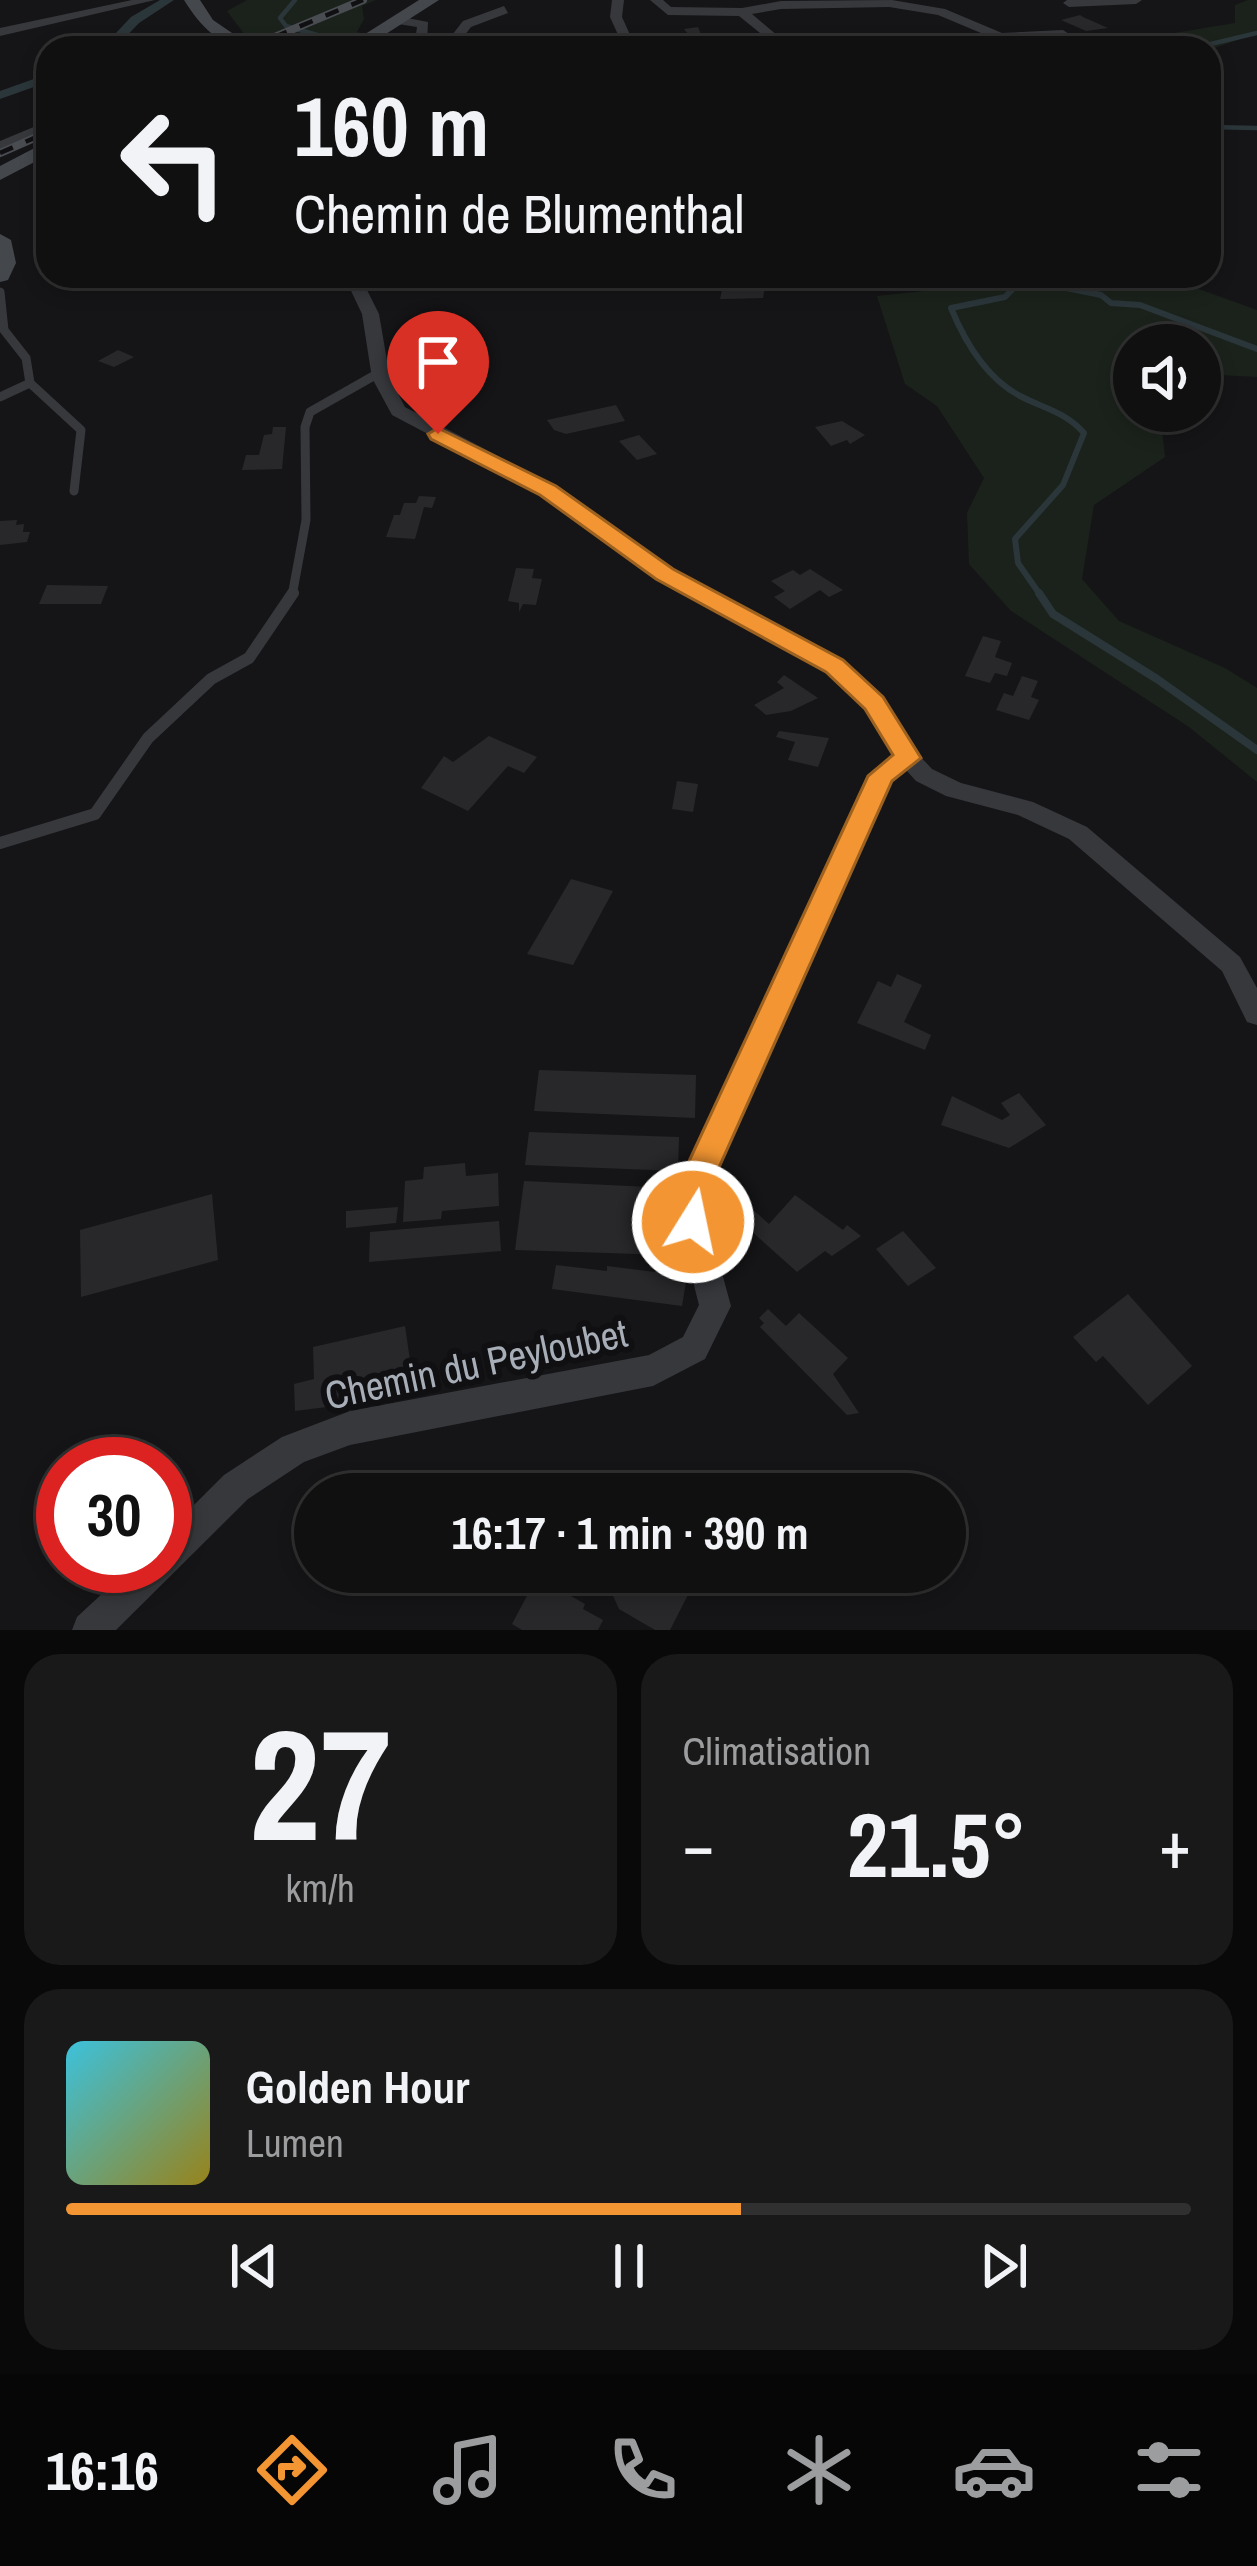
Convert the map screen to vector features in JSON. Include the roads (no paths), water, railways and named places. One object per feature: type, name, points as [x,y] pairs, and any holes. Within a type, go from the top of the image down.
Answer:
[{"type":"street","points":[[0,32],[149,0]]},
{"type":"street","points":[[192,0],[206,23],[222,36]]},
{"type":"street","points":[[375,36],[430,0]]},
{"type":"street","points":[[618,0],[616,17],[625,36]]},
{"type":"street","points":[[656,0],[668,11],[742,12],[870,1],[941,12],[998,36]]},
{"type":"street","points":[[1069,3],[1136,0]]},
{"type":"street","points":[[458,36],[467,24],[504,10]]},
{"type":"street","points":[[742,12],[772,36]]},
{"type":"street","points":[[402,21],[424,25],[424,36]]},
{"type":"street","points":[[1021,36],[1064,34]]},
{"type":"street","points":[[0,146],[36,130]]},
{"type":"street","points":[[0,174],[36,154]]},
{"type":"street","points":[[0,241],[5,263],[0,275]]},
{"type":"street","points":[[360,288],[370,302],[378,334],[381,388],[398,411],[548,490],[664,574],[835,666],[874,704],[924,775],[954,790],[1025,808],[1078,832],[1231,964],[1257,1014]]},
{"type":"street","name":"Chemin du Peyloubet","points":[[192,1532],[236,1487],[294,1449],[350,1428],[653,1370],[694,1348],[715,1306],[693,1222],[700,1172],[881,776],[908,758]]},
{"type":"street","points":[[90,1630],[129,1593]]},
{"type":"lane","points":[[0,292],[4,330],[26,358],[30,383],[81,430],[74,491]]},
{"type":"lane","points":[[0,843],[95,814],[148,738],[176,708],[211,679],[249,658],[291,599],[298,577],[306,520],[305,428],[310,412],[377,374]]},
{"type":"lane","points":[[0,397],[30,383]]},
{"type":"waterway","points":[[120,36],[135,20],[168,0]]},
{"type":"waterway","points":[[295,0],[280,18],[286,26],[321,36]]},
{"type":"waterway","points":[[1221,42],[1257,33]]},
{"type":"waterway","points":[[0,95],[36,82]]},
{"type":"waterway","points":[[1221,127],[1257,128]]},
{"type":"waterway","points":[[1014,288],[1005,297],[951,308],[970,346],[997,379],[1020,396],[1062,415],[1084,433],[1063,485],[1015,539],[1018,563],[1041,596]]},
{"type":"waterway","points":[[1066,288],[1101,295],[1111,303],[1140,305],[1257,349]]},
{"type":"waterway","points":[[1041,596],[1053,614],[1157,679],[1257,750]]},
{"type":"railway","points":[[277,36],[363,0]]},
{"type":"railway","points":[[0,153],[36,137]]}]
